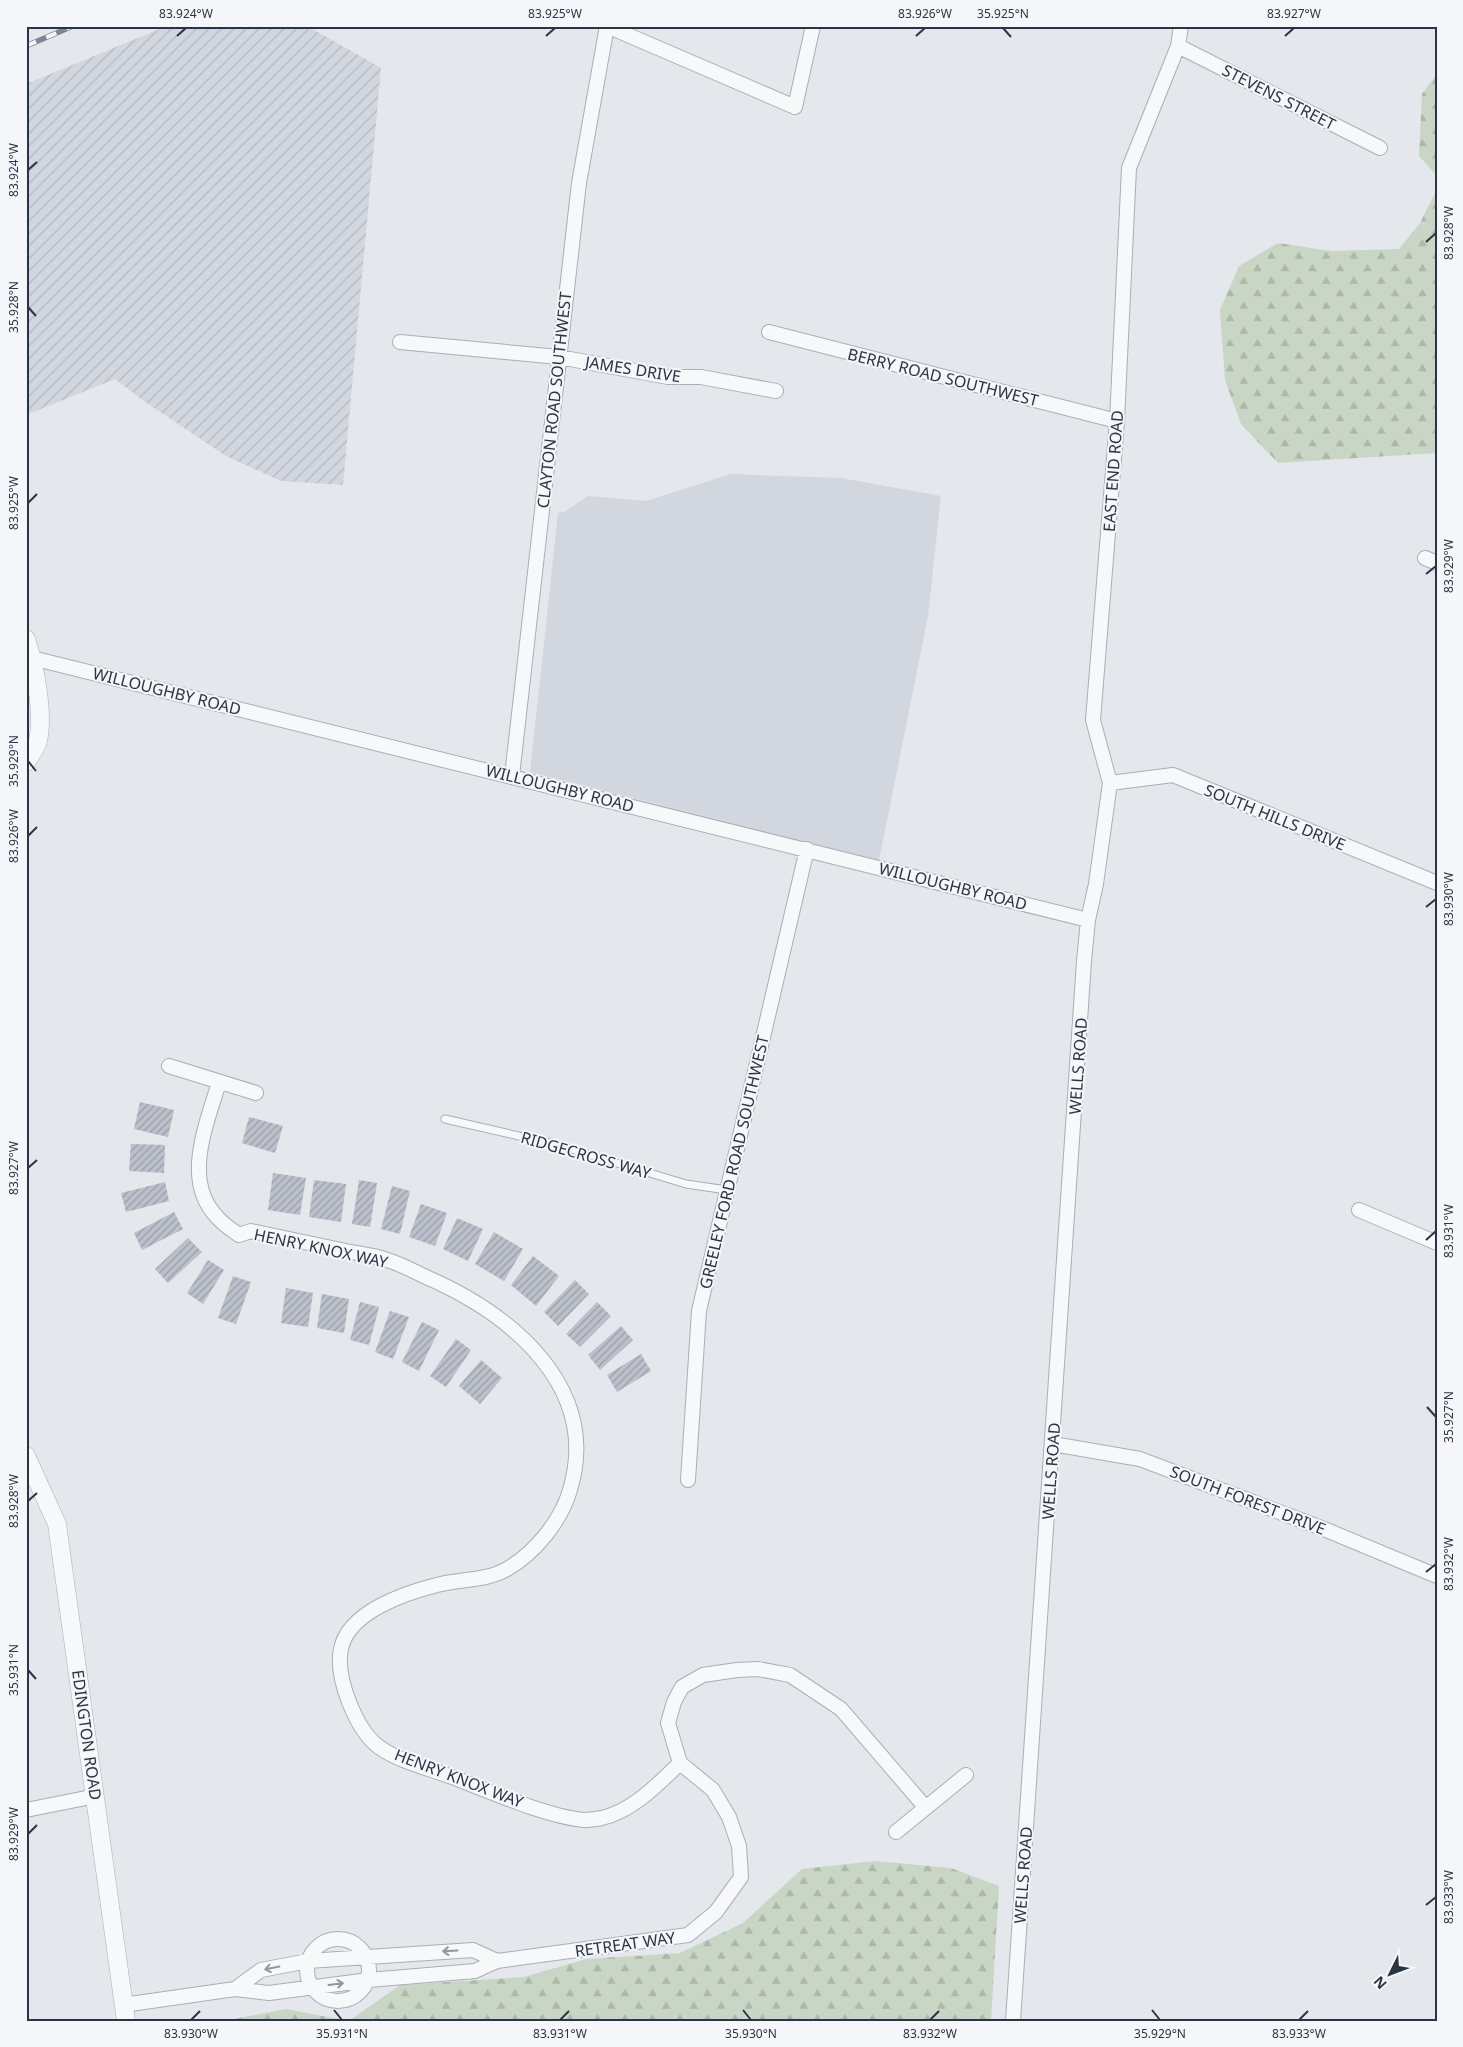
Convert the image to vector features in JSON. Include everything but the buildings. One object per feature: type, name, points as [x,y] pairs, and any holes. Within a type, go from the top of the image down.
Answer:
[{"type":"street","name":"CLAYTON ROAD SOUTHWEST","points":[[512,776],[579,183],[607,26],[795,107],[813,26]]},
{"type":"street","name":"EAST END ROAD","points":[[1088,920],[1096,884],[1110,783],[1093,720],[1117,421],[1129,168],[1178,46],[1181,26]]},
{"type":"street","name":"STEVENS STREET","points":[[1178,46],[1380,148]]},
{"type":"street","name":"BERRY ROAD SOUTHWEST","points":[[769,332],[1117,421]]},
{"type":"street","name":"JAMES DRIVE","points":[[400,342],[559,357],[668,377],[702,377],[776,391]]},
{"type":"street","points":[[26,639],[32,658],[39,700],[38,742],[26,762]]},
{"type":"street","name":"WILLOUGHBY ROAD","points":[[32,658],[1088,920]]},
{"type":"street","name":"SOUTH HILLS DRIVE","points":[[1110,783],[1173,775],[1437,883]]},
{"type":"street","name":"GREELEY FORD ROAD SOUTHWEST","points":[[688,1480],[699,1311],[807,849]]},
{"type":"street","name":"WELLS ROAD","points":[[1013,2021],[1088,920]]},
{"type":"street","points":[[169,1066],[256,1093]]},
{"type":"street","name":"HENRY KNOX WAY","points":[[219,1082],[201,1146],[198,1172],[202,1193],[217,1217],[239,1235],[251,1231],[388,1260],[456,1290],[500,1318],[538,1354],[560,1384],[573,1417],[578,1454],[569,1493],[554,1524],[531,1552],[505,1571],[480,1578],[438,1585],[395,1598],[374,1609],[352,1626],[341,1648],[341,1669],[348,1699],[363,1730],[378,1746],[398,1758],[510,1798],[586,1820],[604,1818],[625,1809],[654,1788],[680,1763]]},
{"type":"street","points":[[1359,1210],[1437,1243]]},
{"type":"street","name":"SOUTH FOREST DRIVE","points":[[1053,1444],[1140,1459],[1324,1529],[1437,1576]]},
{"type":"street","name":"EDINGTON ROAD","points":[[26,1456],[57,1524],[96,1796],[124,2013]]},
{"type":"street","points":[[680,1763],[668,1723],[674,1702],[682,1687],[702,1675],[758,1669],[782,1674],[798,1680],[841,1709],[926,1808]]},
{"type":"street","name":"RETREAT WAY","points":[[368,1980],[475,1971],[497,1961],[688,1935],[711,1917],[741,1877],[739,1846],[729,1817],[713,1790],[680,1763]]},
{"type":"street","points":[[896,1832],[966,1775]]},
{"type":"street","points":[[26,1810],[96,1796]]},
{"type":"street","points":[[343,1939],[357,1944],[367,1956],[368,1980],[363,1990],[354,1998],[342,2002],[330,2001],[319,1996],[311,1986],[306,1974],[308,1961],[315,1948],[328,1940],[343,1939]]},
{"type":"street","points":[[235,1989],[261,1970],[308,1961],[473,1950],[497,1961]]},
{"type":"street","points":[[124,2013],[235,1989],[269,1993],[311,1986]]},
{"type":"lane","name":"RIDGECROSS WAY","points":[[445,1119],[558,1145],[686,1184],[727,1190]]},
{"type":"shaded area","points":[[167,26],[307,26],[381,68],[343,485],[281,481],[226,456],[144,401],[115,379],[26,415],[26,84]]},
{"type":"shaded area","points":[[731,474],[841,478],[941,496],[928,616],[879,860],[530,772],[558,513],[564,512],[588,496],[646,501]]},
{"type":"green space","points":[[1437,74],[1437,176],[1419,156],[1422,94]]},
{"type":"green space","points":[[1437,189],[1437,453],[1278,463],[1241,424],[1225,380],[1220,310],[1239,266],[1278,243],[1331,251],[1399,249],[1420,223]]},
{"type":"green space","points":[[875,1861],[951,1868],[999,1886],[991,2021],[349,2021],[400,1985],[524,1977],[586,1959],[680,1953],[743,1923],[802,1869]]},
{"type":"green space","points":[[286,2009],[349,2021],[223,2021]]},
{"type":"railway","points":[[26,46],[73,26]]}]
